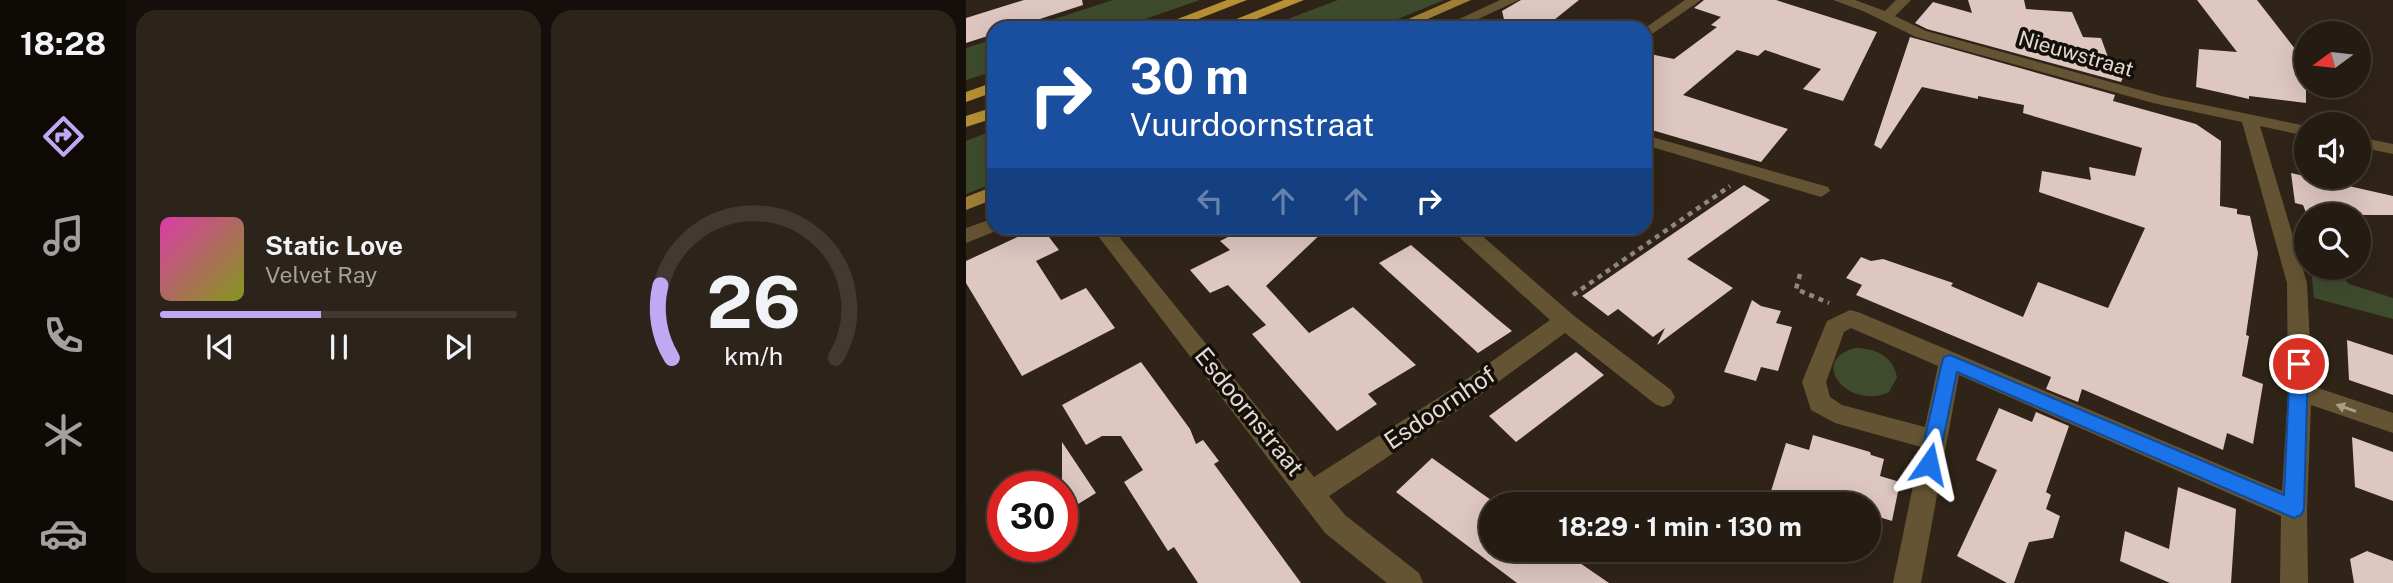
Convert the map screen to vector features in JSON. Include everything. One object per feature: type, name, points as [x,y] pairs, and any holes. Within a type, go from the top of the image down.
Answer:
[{"type":"highway","points":[[1181,21],[1240,0]]},
{"type":"highway","points":[[1240,21],[1297,0]]},
{"type":"highway","points":[[966,97],[987,90]]},
{"type":"highway","points":[[966,122],[987,114]]},
{"type":"main road","points":[[1412,21],[1464,0]]},
{"type":"main road","points":[[966,204],[987,195]]},
{"type":"street","points":[[1463,21],[1512,0]]},
{"type":"street","points":[[1652,29],[1695,0]]},
{"type":"street","name":"Nieuwstraat","points":[[1840,0],[1921,34],[2115,88],[2294,128]]},
{"type":"street","points":[[1886,18],[1904,0]]},
{"type":"street","points":[[2249,118],[2297,283],[2300,392],[2294,509],[2294,583]]},
{"type":"street","points":[[1652,142],[1821,191]]},
{"type":"street","points":[[2371,144],[2393,149]]},
{"type":"street","points":[[966,236],[987,227]]},
{"type":"street","name":"Esdoornstraat","points":[[1108,235],[1313,492],[1335,524],[1409,583]]},
{"type":"street","points":[[1469,235],[1558,316],[1663,397]]},
{"type":"street","name":"Esdoornhof","points":[[1313,492],[1468,391],[1558,316]]},
{"type":"street","points":[[1933,440],[1835,413],[1819,402],[1814,382],[1835,327],[1850,318],[2294,509]]},
{"type":"street","points":[[1907,583],[1950,362]]},
{"type":"street","points":[[2300,392],[2393,424]]},
{"type":"path","points":[[1558,316],[1751,172]]},
{"type":"path","points":[[1800,274],[1796,289],[1842,308],[1850,318]]},
{"type":"green space","points":[[1113,0],[1200,0],[1139,21],[1048,21]]},
{"type":"green space","points":[[1338,0],[1444,0],[1393,21],[1282,21]]},
{"type":"green space","points":[[987,41],[987,73],[966,80],[966,48]]},
{"type":"green space","points":[[987,133],[987,186],[966,194],[966,141]]},
{"type":"green space","points":[[2312,280],[2345,280],[2349,284],[2393,298],[2393,319],[2314,298]]},
{"type":"green space","points":[[1855,348],[1876,352],[1892,364],[1897,377],[1889,392],[1874,396],[1860,395],[1839,382],[1834,373],[1834,363],[1841,354]]},
{"type":"building","points":[[1024,0],[1082,0],[1083,5],[1034,21],[987,21],[987,36],[966,43],[966,18]]},
{"type":"building","points":[[1521,0],[1579,0],[1553,21],[1504,21],[1502,11]]},
{"type":"building","points":[[1704,0],[1776,0],[1877,32],[1843,101],[1803,89],[1821,69],[1765,50],[1758,56],[1737,50],[1683,95],[1788,129],[1761,162],[1652,130],[1652,54],[1674,59],[1717,27],[1711,25],[1721,17],[1694,8]]},
{"type":"building","points":[[1968,0],[2024,0],[2026,9],[2072,12],[2083,37],[2101,38],[2112,68],[2124,75],[2121,82],[1927,29],[1915,23],[1933,2],[1972,13]]},
{"type":"building","points":[[2197,0],[2257,0],[2294,48],[2294,98],[2306,98],[2306,103],[2249,96],[2249,99],[2196,87],[2199,49],[2237,52]]},
{"type":"building","points":[[1910,37],[2115,95],[2113,101],[2196,124],[2221,141],[2220,206],[2237,209],[2237,214],[2250,216],[2258,253],[2242,376],[2263,384],[2253,444],[2227,433],[2223,450],[2082,389],[2078,402],[2046,389],[2051,377],[1856,295],[1862,285],[1846,278],[1861,257],[1871,261],[1883,259],[1953,283],[1951,286],[2023,317],[2038,282],[2108,308],[2145,228],[2039,192],[2042,171],[2091,180],[2089,167],[2135,176],[2142,148],[2023,113],[2024,105],[1922,87],[1881,149],[1874,145]]},
{"type":"building","points":[[2291,173],[2294,174],[2294,189],[2362,189],[2393,196],[2393,215],[2371,215],[2371,203],[2295,203]]},
{"type":"building","points":[[1744,185],[1770,200],[1687,259],[1733,288],[1657,345],[1665,328],[1653,337],[1618,309],[1608,316],[1582,296]]},
{"type":"building","points":[[1022,235],[1047,235],[1059,250],[1036,261],[1061,300],[1086,288],[1115,328],[1022,376],[966,283],[966,261]]},
{"type":"building","points":[[1232,235],[1320,235],[1266,286],[1309,333],[1353,307],[1416,365],[1368,394],[1377,404],[1337,431],[1252,334],[1266,325],[1228,285],[1210,293],[1190,270],[1230,250],[1220,241]]},
{"type":"building","points":[[1411,245],[1512,331],[1478,353],[1379,263]]},
{"type":"building","points":[[1752,300],[1761,306],[1781,311],[1776,323],[1792,327],[1778,371],[1761,367],[1756,381],[1724,372]]},
{"type":"building","points":[[2347,340],[2393,355],[2393,395],[2349,380]]},
{"type":"building","points":[[1576,352],[1604,375],[1516,442],[1489,416]]},
{"type":"building","points":[[1141,362],[1190,429],[1196,444],[1203,440],[1219,461],[1214,464],[1301,583],[1198,583],[1174,547],[1168,551],[1124,482],[1143,470],[1121,436],[1102,436],[1086,445],[1062,405]]},
{"type":"building","points":[[1999,408],[2032,422],[2036,412],[2069,426],[2046,492],[2051,495],[2046,509],[2060,516],[2053,538],[2029,542],[2014,583],[2007,583],[1957,556],[1997,470],[1976,460]]},
{"type":"building","points":[[1813,435],[1870,452],[1871,455],[1884,459],[1880,476],[1900,482],[1892,521],[1881,518],[1881,492],[1771,492],[1786,443],[1809,450]]},
{"type":"building","points":[[2352,437],[2393,452],[2393,501],[2355,487]]},
{"type":"building","points":[[1062,442],[1096,493],[1078,504],[1078,471],[1062,471]]},
{"type":"building","points":[[1432,458],[1480,492],[1479,554],[1396,492]]},
{"type":"building","points":[[2178,487],[2236,509],[2231,583],[2170,583],[2120,561],[2125,531],[2169,549]]},
{"type":"building","points":[[2367,551],[2393,561],[2393,583],[2354,583],[2350,559]]},
{"type":"building","points":[[1489,562],[1578,562],[1609,583],[1517,583]]},
{"type":"route","points":[[1929,464],[1950,362],[2294,509],[2299,364]]}]
